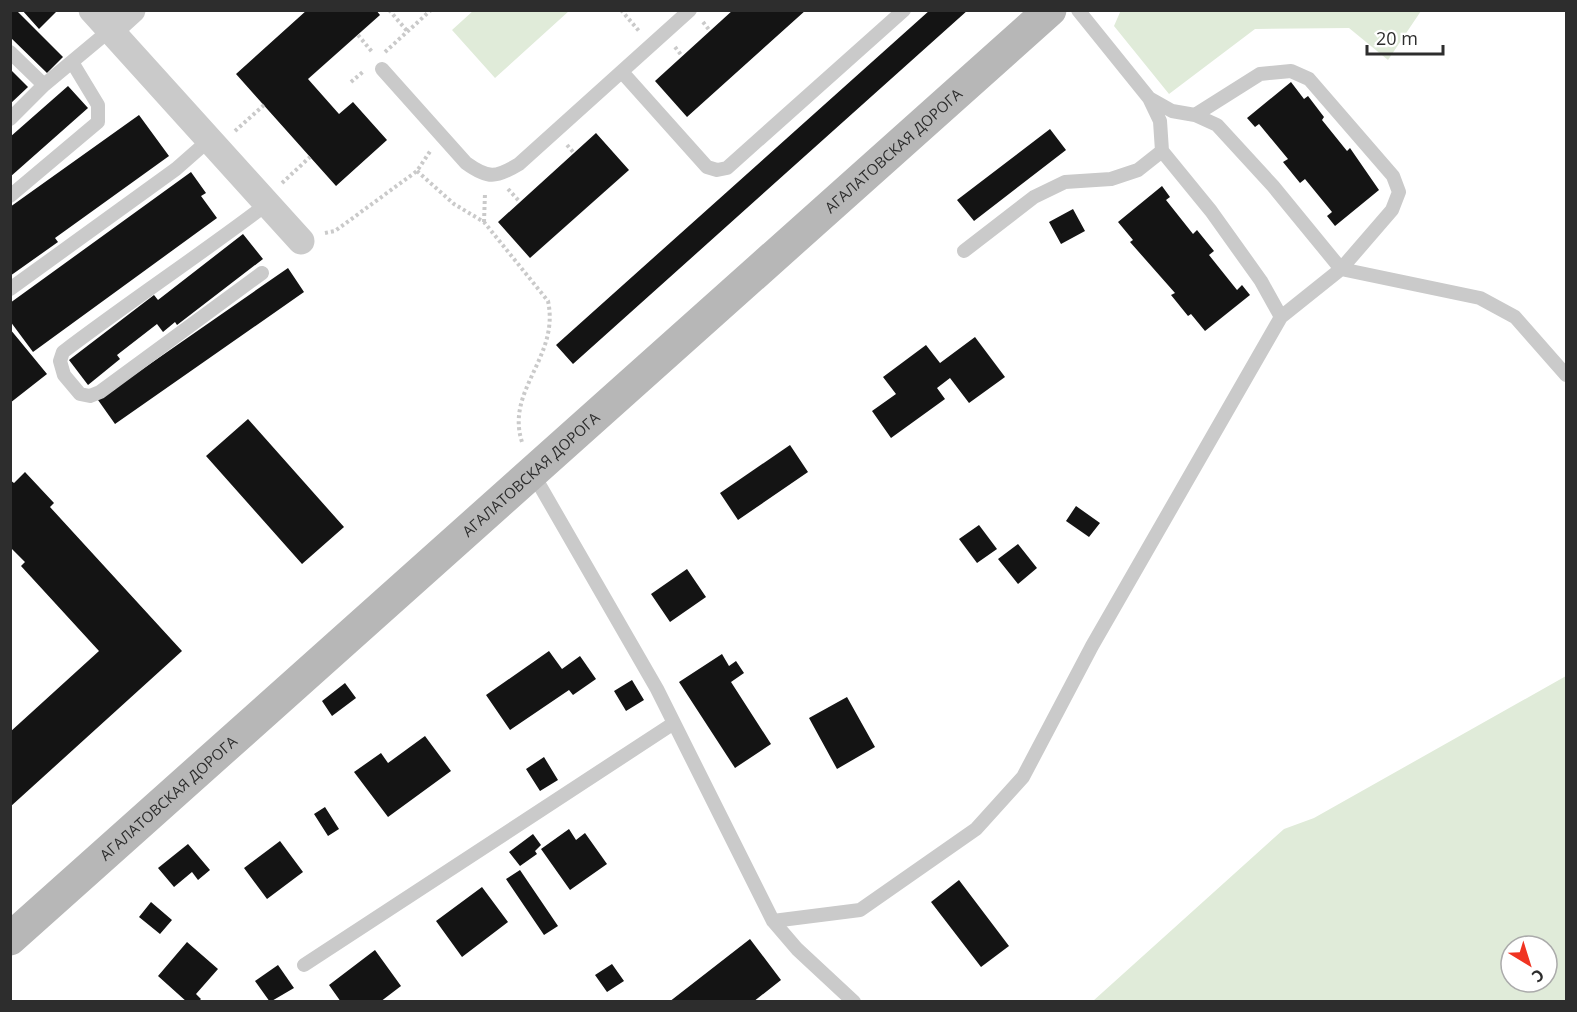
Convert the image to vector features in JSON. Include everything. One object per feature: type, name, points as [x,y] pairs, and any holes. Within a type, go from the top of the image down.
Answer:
[{"type":"main road","name":"АГАЛАТОВСКАЯ ДОРОГА","points":[[10,939],[1050,10]]},
{"type":"street","points":[[132,10],[101,20],[219,138],[271,196],[301,241]]},
{"type":"lane","points":[[382,69],[466,163],[482,175],[501,175],[519,164],[690,10]]},
{"type":"lane","points":[[622,72],[708,167],[717,170],[728,168],[904,10]]},
{"type":"lane","points":[[1078,10],[1149,98],[1160,121],[1162,150],[1211,210],[1261,280],[1281,317]]},
{"type":"lane","points":[[10,118],[72,62],[101,20]]},
{"type":"lane","points":[[10,52],[44,86]]},
{"type":"lane","points":[[10,196],[98,122],[98,105],[72,62]]},
{"type":"lane","points":[[773,921],[860,910],[976,829],[1023,777],[1092,646],[1281,317],[1341,269],[1392,210],[1400,192],[1393,176],[1309,79],[1291,71],[1260,74],[1195,114]]},
{"type":"lane","points":[[1149,98],[1172,111],[1195,114],[1217,125],[1274,186],[1341,269],[1480,298],[1515,316],[1566,375]]},
{"type":"lane","points":[[10,289],[219,138]]},
{"type":"lane","points":[[964,251],[1034,197],[1065,182],[1111,179],[1138,170],[1162,150]]},
{"type":"lane","points":[[262,273],[100,392],[90,396],[80,394],[64,375],[60,361],[63,352],[130,301],[185,266],[271,196]]},
{"type":"lane","points":[[531,472],[674,723],[773,921],[797,949],[854,1002]]},
{"type":"lane","points":[[304,965],[674,723]]},
{"type":"path","points":[[389,10],[408,32]]},
{"type":"path","points":[[358,35],[378,58],[431,10]]},
{"type":"path","points":[[621,10],[652,45]]},
{"type":"path","points":[[351,82],[367,68]]},
{"type":"path","points":[[219,138],[264,105]]},
{"type":"path","points":[[301,241],[316,233],[335,231],[417,171],[441,134]]},
{"type":"path","points":[[271,196],[310,158]]},
{"type":"path","points":[[417,171],[454,204],[484,222],[548,301],[552,317],[549,340],[528,384],[520,409],[518,430],[531,472]]},
{"type":"path","points":[[482,175],[486,198],[484,222]]},
{"type":"green space","points":[[474,10],[569,11],[495,78],[452,30]]},
{"type":"green space","points":[[1121,10],[1421,11],[1388,60],[1349,28],[1255,29],[1169,94],[1114,26]]},
{"type":"green space","points":[[1566,676],[1566,1001],[1093,1001],[1284,829],[1314,818]]},
{"type":"building","points":[[10,10],[16,10],[63,57],[47,73],[10,37]]},
{"type":"building","points":[[22,10],[58,10],[39,29]]},
{"type":"building","points":[[307,10],[376,10],[380,15],[308,79],[339,114],[353,102],[387,140],[336,186],[236,74]]},
{"type":"building","points":[[733,10],[806,10],[687,117],[655,81]]},
{"type":"building","points":[[930,10],[968,10],[573,364],[556,345]]},
{"type":"building","points":[[10,69],[28,87],[10,104]]},
{"type":"building","points":[[1291,82],[1304,99],[1308,96],[1324,117],[1322,120],[1347,151],[1350,148],[1379,190],[1335,226],[1327,216],[1332,212],[1305,179],[1300,183],[1283,162],[1288,159],[1259,124],[1255,127],[1247,118]]},
{"type":"building","points":[[68,86],[88,108],[10,177],[10,137]]},
{"type":"building","points":[[139,115],[169,156],[55,238],[58,242],[10,276],[10,207]]},
{"type":"building","points":[[1050,129],[1066,150],[974,221],[957,200]]},
{"type":"building","points":[[596,133],[629,170],[530,258],[498,222]]},
{"type":"building","points":[[191,172],[206,193],[201,196],[217,218],[33,352],[10,321],[10,303]]},
{"type":"building","points":[[1162,186],[1170,197],[1166,200],[1193,234],[1197,230],[1214,251],[1209,255],[1237,290],[1242,285],[1250,295],[1205,331],[1191,314],[1188,316],[1171,295],[1175,293],[1130,242],[1133,240],[1118,222]]},
{"type":"building","points":[[1073,209],[1085,231],[1061,244],[1049,222]]},
{"type":"building","points":[[243,234],[263,259],[177,325],[175,322],[163,332],[157,324],[117,355],[120,359],[88,385],[69,360],[154,295],[158,300]]},
{"type":"building","points":[[288,268],[304,292],[115,424],[98,400]]},
{"type":"building","points":[[10,329],[47,374],[10,403]]},
{"type":"building","points":[[975,337],[1005,377],[969,403],[950,378],[937,388],[945,399],[891,438],[872,411],[896,394],[883,377],[926,345],[940,363]]},
{"type":"building","points":[[248,419],[344,527],[302,564],[206,456]]},
{"type":"building","points":[[790,445],[808,472],[738,520],[720,493]]},
{"type":"building","points":[[25,472],[54,503],[50,507],[182,651],[10,807],[10,732],[99,651],[21,566],[25,562],[10,547],[10,480],[14,483]]},
{"type":"building","points":[[1076,506],[1100,523],[1089,537],[1066,521]]},
{"type":"building","points":[[979,525],[997,549],[977,563],[959,539]]},
{"type":"building","points":[[1018,544],[1037,568],[1018,584],[998,559]]},
{"type":"building","points":[[687,569],[706,597],[670,622],[651,594]]},
{"type":"building","points":[[549,651],[562,669],[580,656],[596,679],[573,695],[569,690],[510,730],[486,695]]},
{"type":"building","points":[[722,654],[729,666],[736,661],[744,673],[731,682],[771,744],[735,768],[679,682]]},
{"type":"building","points":[[632,680],[644,700],[626,711],[614,691]]},
{"type":"building","points":[[345,683],[356,698],[332,716],[322,701]]},
{"type":"building","points":[[847,697],[875,747],[837,769],[809,718]]},
{"type":"building","points":[[425,736],[451,771],[388,817],[354,772],[381,753],[388,763]]},
{"type":"building","points":[[544,757],[558,780],[540,791],[526,769]]},
{"type":"building","points":[[325,807],[339,829],[328,836],[314,814]]},
{"type":"building","points":[[569,829],[576,840],[585,833],[607,864],[570,890],[541,849]]},
{"type":"building","points":[[533,834],[541,845],[535,851],[537,854],[520,866],[509,852]]},
{"type":"building","points":[[280,841],[303,872],[267,899],[244,868]]},
{"type":"building","points":[[188,844],[210,870],[198,880],[192,872],[174,887],[158,868]]},
{"type":"building","points":[[520,870],[558,926],[544,935],[506,879]]},
{"type":"building","points":[[959,880],[1009,946],[981,967],[931,902]]},
{"type":"building","points":[[482,887],[508,922],[462,957],[436,921]]},
{"type":"building","points":[[151,902],[172,920],[160,934],[139,917]]},
{"type":"building","points":[[750,939],[781,980],[753,1002],[669,1002]]},
{"type":"building","points":[[187,942],[218,969],[196,994],[201,999],[198,1002],[187,1002],[158,976]]},
{"type":"building","points":[[375,950],[401,986],[380,1002],[341,1002],[329,985]]},
{"type":"building","points":[[612,964],[624,981],[607,992],[595,975]]},
{"type":"building","points":[[278,965],[294,988],[270,1002],[255,981]]}]
